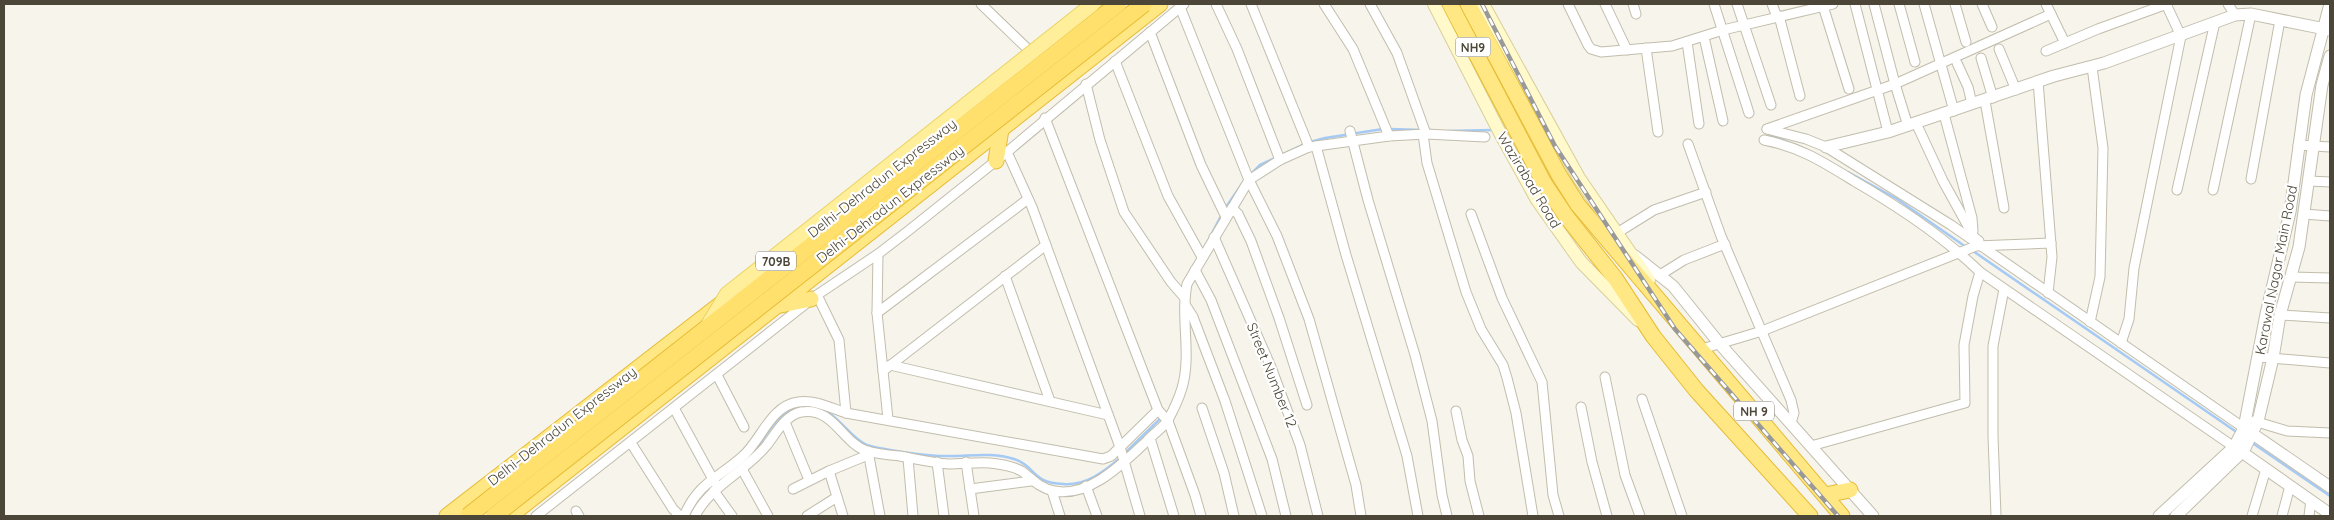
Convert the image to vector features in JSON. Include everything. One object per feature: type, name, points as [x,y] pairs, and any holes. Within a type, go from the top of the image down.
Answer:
[{"type":"highway","name":"Delhi–Dehradun Expressway","points":[[447,516],[1103,4]]},
{"type":"highway","name":"Delhi-Dehradun Expressway","points":[[468,516],[1118,4]]},
{"type":"highway","name":"Delhi-Dehradun Expressway","points":[[494,516],[1144,4]]},
{"type":"highway","name":"709B","points":[[510,516],[1160,4]]},
{"type":"highway","name":"Wazirabad Road","points":[[1450,4],[1544,183],[1588,245],[1615,278],[1653,336],[1696,390],[1809,516]]},
{"type":"highway","name":"Wazirabad Road","points":[[1468,4],[1559,175],[1578,205],[1601,234],[1702,348],[1842,516]]},
{"type":"highway","points":[[1001,129],[1001,156]]},
{"type":"highway","points":[[731,296],[753,325]]},
{"type":"highway","points":[[778,306],[814,297]]},
{"type":"highway","points":[[1825,495],[1850,490]]},
{"type":"main road","points":[[706,328],[727,294],[1093,4]]},
{"type":"main road","name":"Wazirabad Road","points":[[1434,4],[1499,132],[1537,200],[1582,262],[1653,336]]},
{"type":"main road","name":"Wazirabad Road","points":[[1484,4],[1579,178],[1632,254],[1665,307]]},
{"type":"street","points":[[981,4],[1036,57]]},
{"type":"street","points":[[1216,4],[1237,49],[1278,157]]},
{"type":"street","points":[[1250,4],[1310,144],[1407,456],[1418,516]]},
{"type":"street","points":[[1324,4],[1353,49],[1388,131]]},
{"type":"street","points":[[1370,4],[1398,53],[1425,132],[1427,163],[1466,292],[1481,328],[1504,369],[1516,413],[1533,516]]},
{"type":"street","points":[[1568,4],[1591,49],[1601,52],[1672,46],[1745,24],[1827,5],[1849,89]]},
{"type":"street","points":[[1605,4],[1627,50]]},
{"type":"street","points":[[1633,4],[1636,14]]},
{"type":"street","points":[[1714,4],[1749,113]]},
{"type":"street","points":[[1737,4],[1771,105]]},
{"type":"street","points":[[1772,4],[1778,17],[1800,96]]},
{"type":"street","points":[[1855,4],[1888,132]]},
{"type":"street","points":[[1874,4],[1895,84],[1912,124],[1979,245]]},
{"type":"street","points":[[1899,4],[1915,62]]},
{"type":"street","points":[[1924,4],[1942,65],[1949,112],[1974,234]]},
{"type":"street","points":[[1955,4],[1966,42]]},
{"type":"street","points":[[1982,4],[1992,27]]},
{"type":"street","points":[[2046,4],[2064,44]]},
{"type":"street","points":[[2046,51],[2106,26],[2167,4],[2181,36],[2134,268],[2129,320],[2121,343]]},
{"type":"street","points":[[2228,4],[2235,15]]},
{"type":"street","name":"Karawal Nagar Main Road","points":[[2249,429],[2258,357],[2266,314],[2290,212],[2306,95],[2326,29],[2330,4]]},
{"type":"street","points":[[536,516],[814,297],[878,254],[1001,156],[1182,5],[1249,177],[1277,236],[1309,319],[1354,476],[1361,516]]},
{"type":"street","points":[[2051,14],[1942,65],[1895,84],[1767,129],[1806,139],[1826,147],[1951,225],[2090,322],[2249,429],[2330,488]]},
{"type":"street","points":[[1826,147],[1888,132],[2038,81],[2092,67],[2235,15],[2251,14],[2326,29]]},
{"type":"street","points":[[2214,190],[2251,14]]},
{"type":"street","points":[[2251,179],[2280,20]]},
{"type":"street","points":[[2177,190],[2215,22]]},
{"type":"street","points":[[1150,32],[1193,147],[1226,212]]},
{"type":"street","points":[[1704,37],[1723,121]]},
{"type":"street","points":[[1687,42],[1699,124]]},
{"type":"street","points":[[1646,48],[1658,132]]},
{"type":"street","points":[[1999,49],[2016,90]]},
{"type":"street","name":"Karawal Nagar Main Road","points":[[2239,448],[2249,429],[2273,358],[2280,315],[2299,247],[2330,56]]},
{"type":"street","points":[[1981,58],[1989,99],[2004,208]]},
{"type":"street","points":[[1115,61],[1168,196],[1201,255]]},
{"type":"street","points":[[1957,63],[1968,86],[1972,104]]},
{"type":"street","points":[[2090,322],[2100,277],[2103,148],[2092,67]]},
{"type":"street","points":[[2038,81],[2052,257],[2048,293]]},
{"type":"street","points":[[1086,84],[1100,140],[1124,212],[1182,297],[1193,317],[1224,401],[1262,516]]},
{"type":"street","points":[[1045,118],[1195,495],[1200,516]]},
{"type":"street","points":[[695,516],[715,484],[742,457],[782,409],[796,402],[812,402],[846,413],[1096,459],[1107,459],[1122,455],[1150,438],[1182,388],[1186,362],[1186,317],[1182,297],[1201,255],[1214,237],[1226,212],[1249,177],[1278,157],[1310,144],[1351,136],[1388,131],[1485,137]]},
{"type":"street","points":[[1351,136],[1418,364],[1432,421],[1442,495],[1448,516]]},
{"type":"street","points":[[1764,140],[1802,150],[1893,204],[1963,252],[1980,272],[2239,448],[2330,514]]},
{"type":"street","points":[[1688,144],[1724,244],[1791,400],[1794,413],[1791,423]]},
{"type":"street","points":[[2298,145],[2330,147]]},
{"type":"street","points":[[1001,156],[1028,199],[1046,245],[1122,455],[1140,516]]},
{"type":"street","points":[[2309,181],[2330,182]]},
{"type":"street","points":[[1617,233],[1654,210],[1706,192]]},
{"type":"street","points":[[877,313],[1028,199]]},
{"type":"street","points":[[1226,212],[1238,214],[1251,241],[1279,318],[1307,406]]},
{"type":"street","points":[[1470,214],[1502,298],[1542,382],[1553,495],[1559,516]]},
{"type":"street","points":[[2304,214],[2330,216]]},
{"type":"street","name":"Street Number 12","points":[[1214,237],[1271,367],[1300,445],[1318,516]]},
{"type":"street","points":[[1702,348],[1762,331],[1979,245],[2051,243]]},
{"type":"street","points":[[1660,276],[1684,260],[1724,244]]},
{"type":"street","points":[[886,368],[1046,245]]},
{"type":"street","points":[[878,254],[877,313],[886,368],[888,420]]},
{"type":"street","points":[[1632,254],[1674,286],[1719,344],[1873,516]]},
{"type":"street","points":[[1195,270],[1211,300],[1272,459],[1286,516]]},
{"type":"street","points":[[1811,446],[1965,403],[1964,345],[1973,296],[1980,272]]},
{"type":"street","points":[[1005,276],[1050,402]]},
{"type":"street","points":[[2291,277],[2330,278]]},
{"type":"street","points":[[1996,516],[1992,346],[2004,289]]},
{"type":"street","points":[[814,297],[839,340],[846,413]]},
{"type":"street","points":[[2280,315],[2330,318]]},
{"type":"street","points":[[2258,357],[2330,363]]},
{"type":"street","points":[[886,368],[1108,415]]},
{"type":"street","points":[[717,375],[744,427]]},
{"type":"street","points":[[1605,376],[1625,475],[1640,516]]},
{"type":"street","points":[[1642,399],[1682,516]]},
{"type":"street","points":[[1581,407],[1592,462],[1606,516]]},
{"type":"street","points":[[674,408],[732,516]]},
{"type":"street","points":[[1202,408],[1224,473],[1234,516]]},
{"type":"street","points":[[631,443],[673,509],[682,516],[704,486],[715,484],[742,469],[754,459],[785,422],[800,412],[819,414],[841,429],[852,443],[868,453],[937,462],[966,462],[1007,466],[1022,471],[1044,489],[1057,492],[1100,482],[1122,455],[1163,416]]},
{"type":"street","points":[[1456,412],[1462,440],[1468,456],[1470,481],[1479,516]]},
{"type":"street","points":[[785,422],[809,480]]},
{"type":"street","points":[[2249,429],[2330,433]]},
{"type":"street","points":[[1150,438],[1174,516]]},
{"type":"street","points":[[2159,516],[2239,448]]},
{"type":"street","points":[[2176,516],[2239,448]]},
{"type":"street","points":[[793,489],[868,453]]},
{"type":"street","points":[[868,453],[880,516]]},
{"type":"street","points":[[908,458],[913,516]]},
{"type":"street","points":[[937,462],[944,516]]},
{"type":"street","points":[[966,462],[974,516]]},
{"type":"street","points":[[742,469],[768,516]]},
{"type":"street","points":[[2252,516],[2266,469]]},
{"type":"street","points":[[829,471],[844,516]]},
{"type":"street","points":[[970,489],[1031,480]]},
{"type":"street","points":[[1086,486],[1097,516]]},
{"type":"street","points":[[2282,516],[2290,486]]},
{"type":"street","points":[[1052,491],[1060,516]]},
{"type":"street","points":[[807,516],[838,497]]},
{"type":"street","points":[[2309,516],[2311,500]]},
{"type":"waterway","points":[[1310,142],[1383,129]]},
{"type":"waterway","points":[[1389,129],[1423,130]]},
{"type":"waterway","points":[[1449,131],[1492,130]]},
{"type":"waterway","points":[[1769,134],[1787,142]]},
{"type":"waterway","points":[[1251,174],[1260,165],[1305,144]]},
{"type":"waterway","points":[[1848,172],[1897,199],[1966,247]]},
{"type":"waterway","points":[[1224,210],[1244,181]]},
{"type":"waterway","points":[[1208,241],[1222,214]]},
{"type":"waterway","points":[[1973,251],[2238,433]]},
{"type":"waterway","points":[[753,454],[785,413],[800,406],[811,405],[830,413],[852,435],[867,445],[896,451],[932,455],[990,455],[1006,457],[1021,462],[1045,481],[1053,483],[1079,483],[1101,473],[1120,458]]},
{"type":"waterway","points":[[1124,454],[1161,418]]},
{"type":"waterway","points":[[2251,442],[2330,496]]},
{"type":"waterway","points":[[689,516],[707,490]]},
{"type":"railway","points":[[1482,4],[1555,146],[1675,329],[1838,516]]}]
